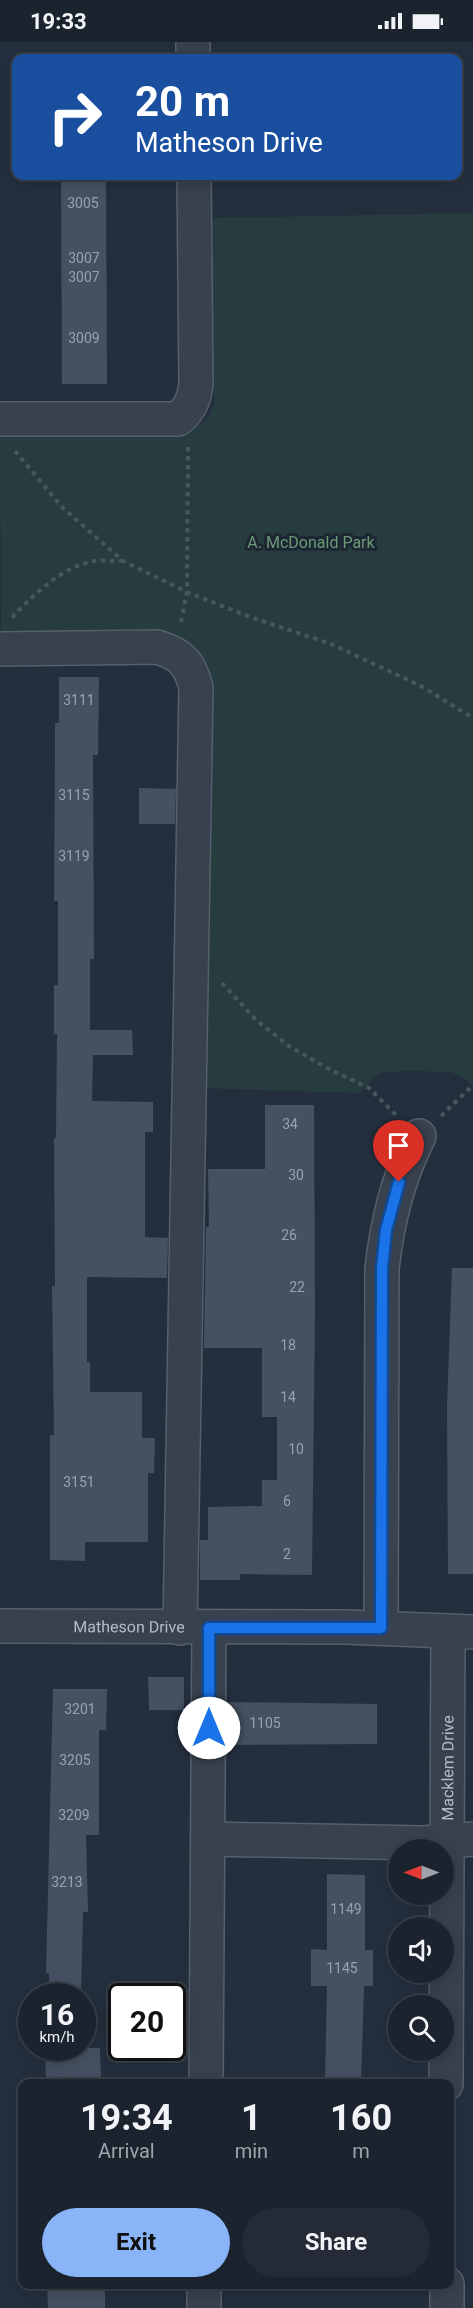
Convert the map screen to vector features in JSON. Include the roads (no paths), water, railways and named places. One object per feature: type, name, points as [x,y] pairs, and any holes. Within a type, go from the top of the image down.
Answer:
[{"type":"street","points":[[7,419],[178,418],[188,411],[194,399],[196,384],[194,180]]},
{"type":"street","points":[[6,649],[157,647],[171,651],[185,661],[192,673],[196,688],[191,949],[194,1628],[209,1839],[206,2079]]},
{"type":"street","points":[[381,1628],[382,1268],[386,1230],[393,1198],[419,1136]]},
{"type":"street","name":"Matheson Drive","points":[[0,1626],[381,1628],[461,1632]]},
{"type":"street","name":"Macklem Drive","points":[[448,2079],[460,2043],[461,1632]]},
{"type":"street","points":[[209,1839],[423,1843],[460,1840]]},
{"type":"street","points":[[204,2289],[204,2308]]},
{"type":"street","points":[[447,2289],[447,2308]]},
{"type":"park label","name":"A. McDonald Park","points":[[311,542]]}]
